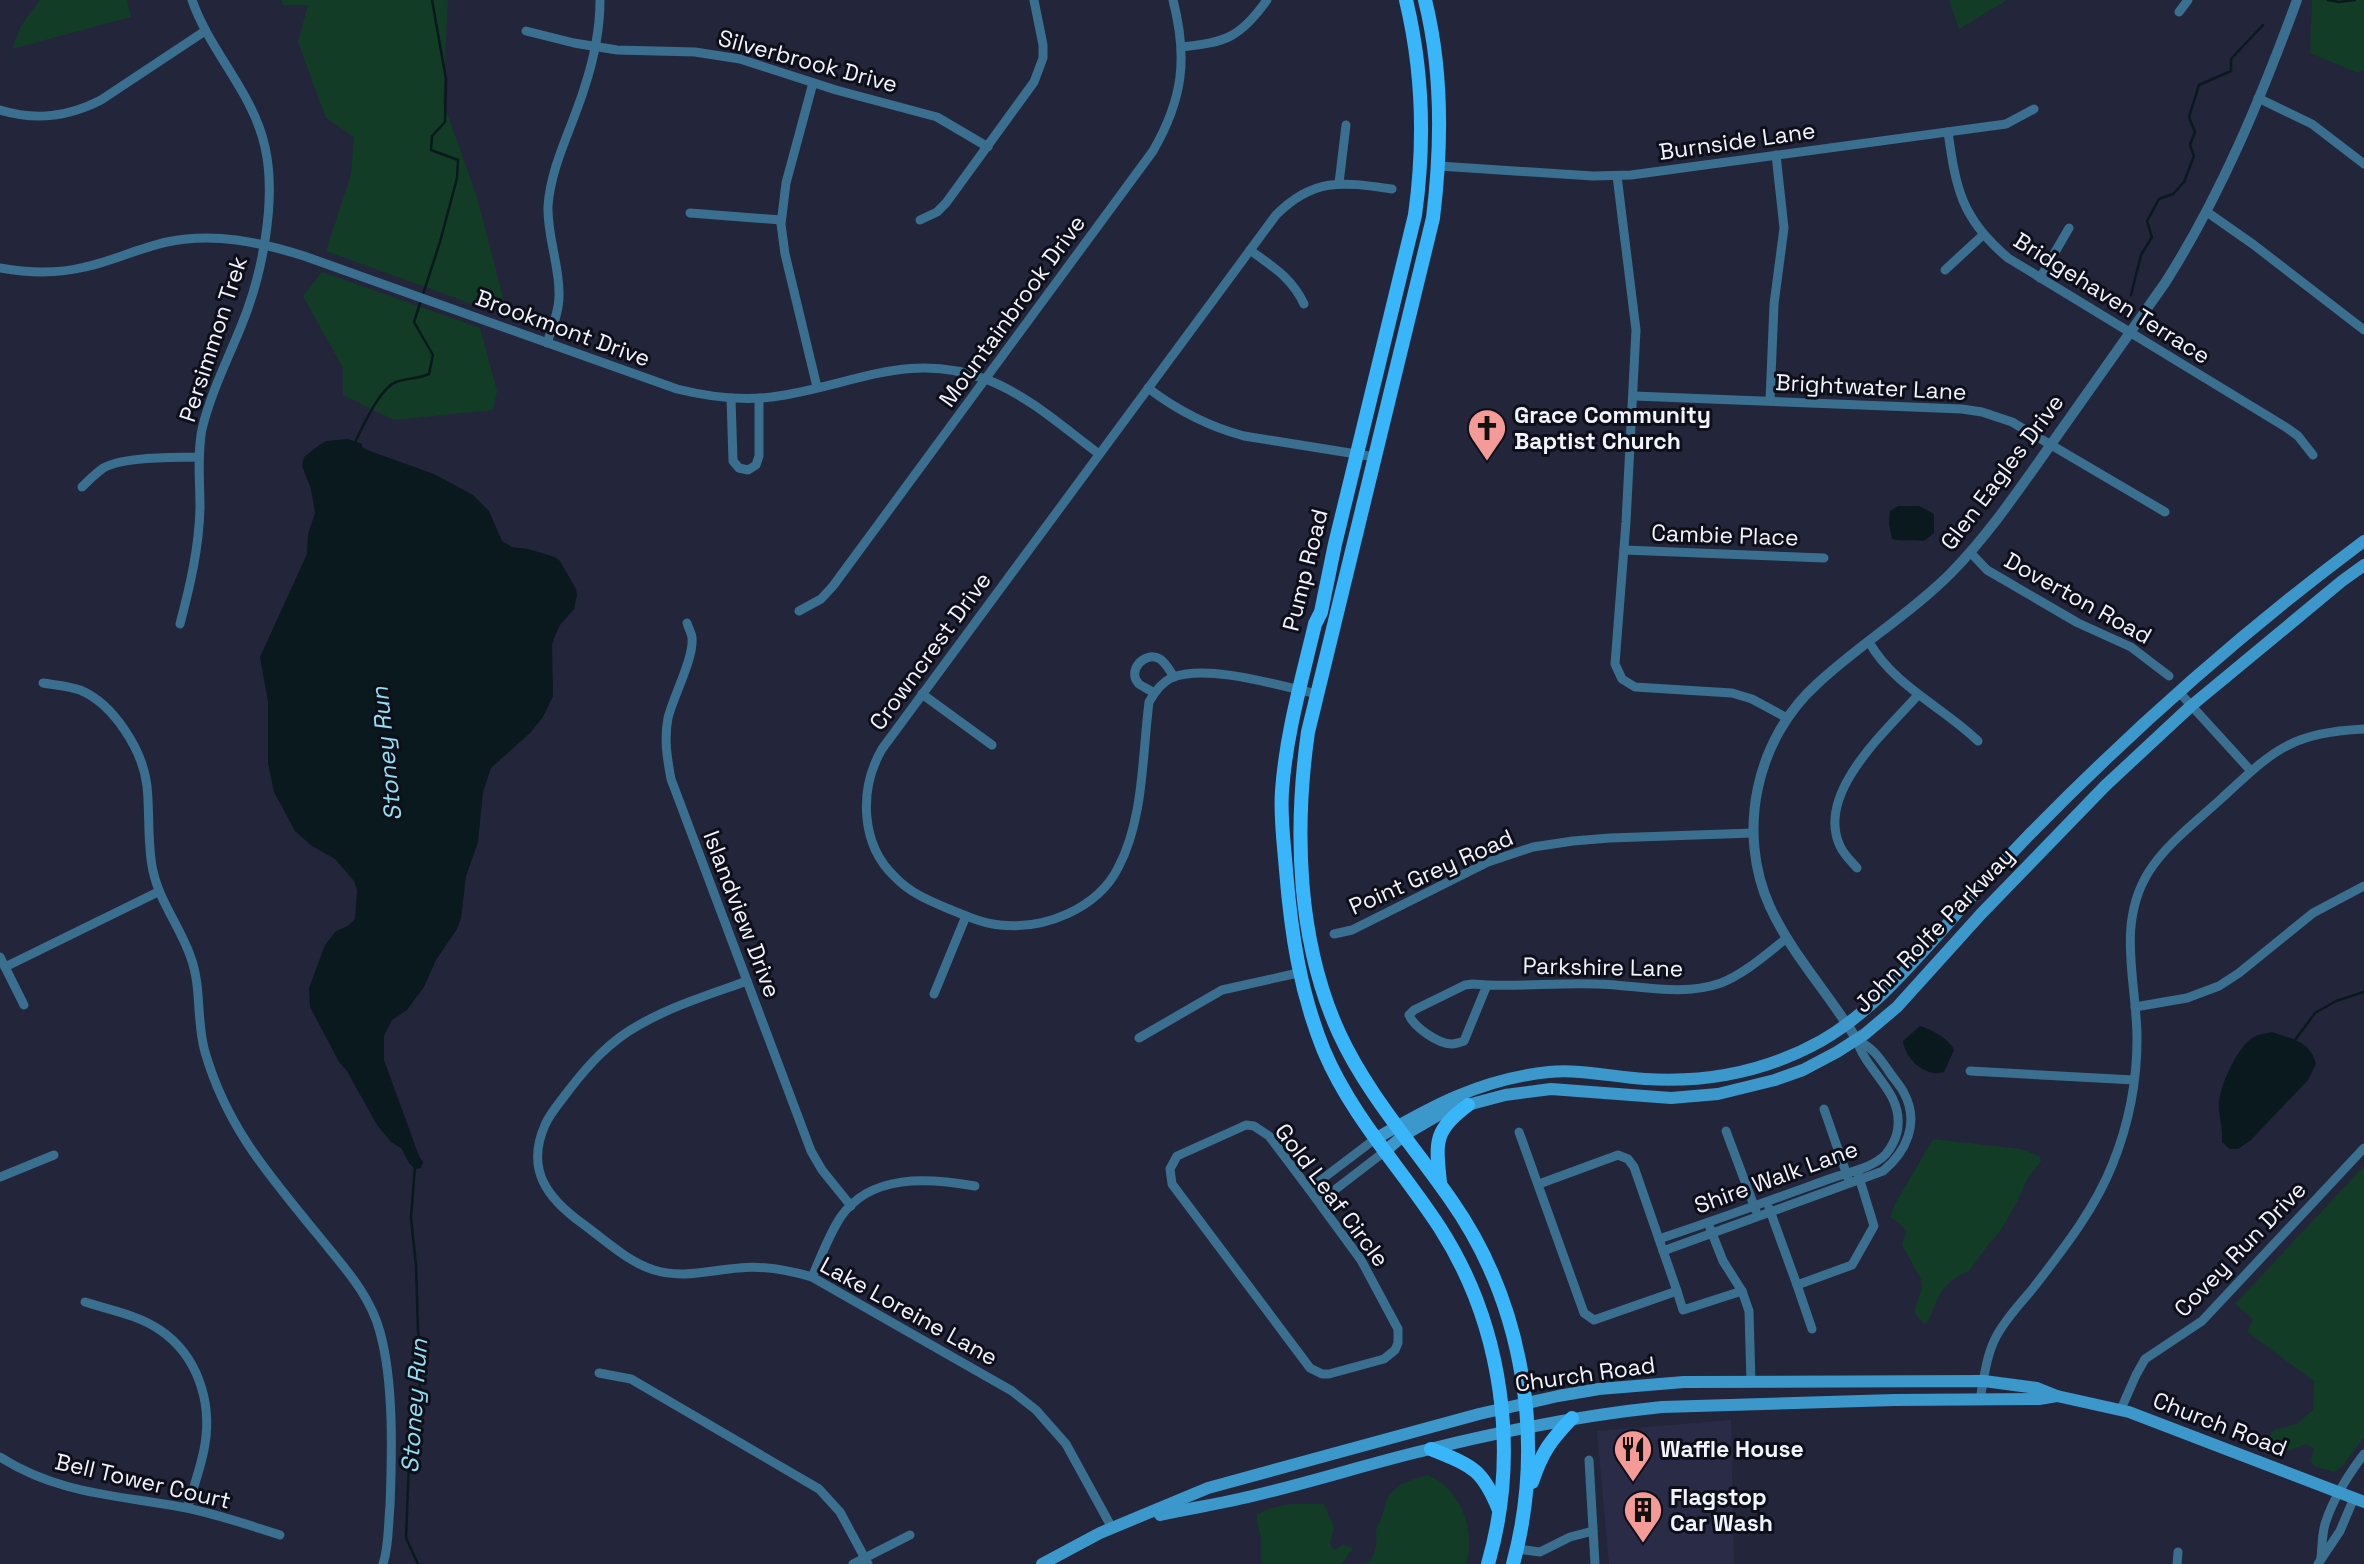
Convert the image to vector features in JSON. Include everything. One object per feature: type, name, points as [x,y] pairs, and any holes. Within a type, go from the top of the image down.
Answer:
[{"type":"main road","name":"Pump Road","points":[[1384,1152],[1345,1096],[1334,1074],[1298,973],[1285,862],[1282,793],[1299,690],[1315,624],[1321,612],[1408,247],[1420,175],[1422,131],[1419,77],[1406,0]]},
{"type":"main road","name":"Pump Road","points":[[1401,1130],[1370,1090],[1339,1032],[1321,982],[1310,933],[1300,831],[1301,785],[1308,732],[1429,236],[1439,166],[1440,97],[1425,0]]},
{"type":"main road","name":"John Rolfe Parkway","points":[[1401,1130],[1426,1109],[1461,1093],[1503,1081],[1548,1072],[1586,1072],[1662,1080],[1734,1074],[1802,1051],[1848,1024],[1895,984],[1978,890],[2057,807],[2179,692],[2364,541]]},
{"type":"main road","name":"John Rolfe Parkway","points":[[1401,1130],[1454,1107],[1505,1095],[1551,1089],[1671,1098],[1718,1094],[1787,1076],[1821,1061],[1857,1040],[1897,1007],[2061,831],[2191,705],[2364,565]]},
{"type":"main road","points":[[1440,1184],[1437,1157],[1439,1138],[1448,1122],[1468,1105]]},
{"type":"main road","points":[[1375,1139],[1401,1130]]},
{"type":"main road","points":[[1401,1130],[1384,1152],[1440,1228],[1468,1281],[1494,1358],[1502,1408],[1505,1452],[1500,1512],[1488,1564]]},
{"type":"main road","points":[[1401,1130],[1474,1237],[1502,1297],[1519,1357],[1528,1427],[1525,1500],[1515,1557]]},
{"type":"main road","name":"Church Road","points":[[1042,1564],[1112,1528],[1208,1488],[1502,1408],[1558,1396],[1628,1386],[1684,1382],[1984,1381],[2037,1388],[2057,1396],[2121,1409],[2359,1500]]},
{"type":"main road","name":"Church Road","points":[[1135,1520],[1240,1499],[1431,1449],[1572,1418],[1662,1408],[2039,1399],[2057,1396]]},
{"type":"main road","points":[[1525,1500],[1541,1456],[1572,1418]]},
{"type":"main road","points":[[1431,1449],[1474,1468],[1491,1491],[1500,1512]]},
{"type":"street","name":"Persimmon Trek","points":[[180,624],[190,589],[198,537],[202,432],[208,408],[252,296],[270,199],[265,146],[250,105],[205,31],[192,0]]},
{"type":"street","points":[[548,342],[559,294],[548,228],[552,181],[585,88],[599,21],[600,0]]},
{"type":"street","points":[[920,220],[937,212],[946,203],[1021,101],[1039,72],[1043,44],[1034,0]]},
{"type":"street","name":"Mountainbrook Drive","points":[[799,611],[821,599],[833,586],[1153,151],[1174,107],[1179,88],[1182,47],[1174,0]]},
{"type":"street","points":[[1182,47],[1222,41],[1237,33],[1266,0]]},
{"type":"street","points":[[2179,12],[2188,0]]},
{"type":"street","name":"Glen Eagles Drive","points":[[1857,1040],[1787,938],[1771,909],[1760,879],[1753,833],[1757,791],[1764,763],[1787,718],[1816,684],[1927,596],[1970,552],[2008,506],[2165,283],[2207,212],[2258,98],[2297,0]]},
{"type":"street","points":[[0,110],[31,117],[49,116],[88,107],[205,31]]},
{"type":"street","name":"Silverbrook Drive","points":[[526,31],[617,50],[720,55],[740,59],[813,83],[937,117],[988,147]]},
{"type":"street","points":[[813,83],[786,183],[781,219],[785,254],[817,387]]},
{"type":"street","points":[[2258,98],[2312,124],[2364,164]]},
{"type":"street","name":"Burnside Lane","points":[[1439,166],[1617,176],[2006,124],[2034,109]]},
{"type":"street","points":[[1339,183],[1346,125]]},
{"type":"street","name":"Bridgehaven Terrace","points":[[1948,132],[1954,176],[1962,200],[1983,235],[2008,258],[2287,428],[2298,436],[2312,455]]},
{"type":"street","points":[[1770,401],[1774,304],[1784,228],[1776,155]]},
{"type":"street","points":[[1617,176],[1635,320],[1634,396],[1615,664],[1622,679],[1641,688],[1743,695],[1787,718]]},
{"type":"street","name":"Crowncrest Drive","points":[[1154,693],[1149,702],[1133,834],[1119,867],[1109,881],[1084,904],[1066,915],[1039,923],[999,925],[966,916],[919,895],[894,877],[876,850],[869,830],[866,797],[871,774],[882,749],[1276,215],[1294,199],[1329,184],[1392,189]]},
{"type":"street","points":[[2207,212],[2364,330]]},
{"type":"street","points":[[690,214],[781,219]]},
{"type":"street","points":[[2040,278],[2069,228]]},
{"type":"street","points":[[1945,270],[1983,235]]},
{"type":"street","name":"Brookmont Drive","points":[[0,268],[45,272],[72,270],[169,241],[229,238],[263,244],[410,293],[677,389],[699,394],[760,398],[877,372],[915,367],[941,369],[986,379],[1022,398],[1099,454]]},
{"type":"street","points":[[1250,250],[1290,281],[1304,304]]},
{"type":"street","points":[[1148,388],[1187,415],[1225,431],[1375,457]]},
{"type":"street","name":"Brightwater Lane","points":[[1634,396],[1972,410],[2004,419],[2165,512]]},
{"type":"street","points":[[731,398],[733,461],[739,468],[748,470],[756,465],[759,456],[760,398]]},
{"type":"street","points":[[82,487],[112,463],[199,457]]},
{"type":"street","name":"Cambie Place","points":[[1624,550],[1824,558]]},
{"type":"street","name":"Doverton Road","points":[[1970,552],[1987,570],[2078,623],[2131,647],[2169,676]]},
{"type":"street","name":"Islandview Drive","points":[[687,623],[692,639],[690,654],[668,718],[666,741],[675,792],[811,1151],[822,1170],[851,1206]]},
{"type":"street","points":[[1869,642],[1881,661],[1918,695],[1978,741]]},
{"type":"street","points":[[1174,677],[1160,659],[1150,657],[1141,660],[1136,669],[1136,679],[1154,693],[1174,677],[1194,674],[1268,682],[1317,694]]},
{"type":"street","points":[[43,683],[70,687],[92,696],[118,722],[135,748],[146,778],[152,868],[159,892],[191,956],[198,984],[201,1033],[222,1100],[255,1157],[356,1282],[375,1315],[384,1351],[391,1445],[388,1533],[383,1564]]},
{"type":"street","points":[[2179,692],[2251,771]]},
{"type":"street","points":[[922,694],[992,746]]},
{"type":"street","points":[[1857,868],[1844,854],[1837,837],[1836,820],[1841,796],[1850,774],[1918,695]]},
{"type":"street","points":[[1980,1399],[1991,1348],[2002,1326],[2077,1230],[2107,1178],[2127,1120],[2134,1080],[2137,1037],[2129,936],[2131,917],[2144,882],[2167,849],[2264,759],[2308,736],[2364,729]]},
{"type":"street","name":"Point Grey Road","points":[[1334,934],[1352,930],[1488,862],[1533,847],[1598,839],[1753,833]]},
{"type":"street","points":[[2135,1007],[2188,998],[2219,986],[2239,974],[2313,913],[2364,886]]},
{"type":"street","points":[[5,967],[159,892]]},
{"type":"street","points":[[934,994],[966,916]]},
{"type":"street","name":"Parkshire Lane","points":[[1487,985],[1464,1041],[1452,1044],[1441,1042],[1413,1023],[1410,1018],[1409,1015],[1414,1010],[1465,985],[1598,984],[1677,990],[1699,988],[1745,971],[1787,938]]},
{"type":"street","points":[[0,957],[24,1005]]},
{"type":"street","points":[[1139,1038],[1222,990],[1298,973]]},
{"type":"street","name":"Lake Loreine Lane","points":[[747,981],[638,1025],[590,1063],[545,1123],[538,1147],[540,1174],[548,1193],[558,1205],[645,1266],[675,1274],[760,1267],[812,1277],[1012,1391],[1036,1410],[1066,1444],[1112,1528]]},
{"type":"street","name":"Shire Walk Lane","points":[[1663,1251],[1710,1228],[1858,1175],[1886,1155],[1899,1125],[1897,1107],[1861,1054],[1857,1040]]},
{"type":"street","points":[[1970,1071],[2134,1080]]},
{"type":"street","points":[[1824,1109],[1848,1178]]},
{"type":"street","name":"Gold Leaf Circle","points":[[1254,1126],[1269,1136],[1319,1202],[1373,1280],[1399,1336],[1395,1350],[1384,1359],[1322,1374],[1310,1368],[1304,1361],[1180,1195],[1172,1184],[1170,1168],[1177,1156],[1184,1151],[1238,1127],[1254,1126]]},
{"type":"street","points":[[1726,1131],[1756,1212]]},
{"type":"street","points":[[1519,1132],[1584,1313],[1594,1320],[1677,1291]]},
{"type":"street","points":[[1309,1188],[1375,1139]]},
{"type":"street","name":"Covey Run Drive","points":[[2121,1409],[2146,1359],[2202,1321],[2364,1148]]},
{"type":"street","points":[[1319,1202],[1384,1152]]},
{"type":"street","points":[[0,1177],[54,1155]]},
{"type":"street","points":[[1539,1184],[1618,1156],[1628,1159],[1634,1167],[1683,1310],[1742,1291]]},
{"type":"street","points":[[1797,1285],[1853,1265],[1858,1259],[1874,1226],[1858,1175]]},
{"type":"street","points":[[812,1277],[840,1219],[851,1206],[869,1194],[900,1181],[926,1179],[975,1186]]},
{"type":"street","points":[[1769,1207],[1812,1329]]},
{"type":"street","points":[[1710,1228],[1723,1261],[1742,1291],[1749,1311],[1751,1383]]},
{"type":"street","name":"Shire Walk Lane","points":[[1659,1239],[1710,1228]]},
{"type":"street","points":[[85,1302],[129,1315],[160,1330],[183,1350],[195,1370],[204,1392],[207,1416],[205,1444],[188,1506],[185,1507]]},
{"type":"street","points":[[599,1373],[631,1380],[812,1483],[840,1512],[867,1561]]},
{"type":"street","points":[[2319,1561],[2325,1524],[2339,1492],[2364,1454]]},
{"type":"street","name":"Bell Tower Court","points":[[0,1457],[25,1472],[77,1491],[185,1507],[280,1535]]},
{"type":"street","points":[[1589,1460],[1595,1564]]},
{"type":"street","points":[[2319,1561],[2359,1500]]},
{"type":"street","points":[[1515,1557],[1540,1552],[1570,1537],[1593,1531]]},
{"type":"street","points":[[853,1564],[867,1561],[910,1535]]},
{"type":"street","points":[[2177,1564],[2178,1552]]},
{"type":"shaded area","points":[[1731,1420],[1734,1564],[1609,1564],[1597,1431]]},
{"type":"green space","points":[[40,0],[127,0],[131,17],[12,49],[21,26]]},
{"type":"green space","points":[[281,0],[448,0],[443,102],[477,197],[508,317],[326,251],[351,174],[354,137],[326,118],[298,42],[308,5],[283,5]]},
{"type":"green space","points":[[1949,0],[2007,0],[1959,29]]},
{"type":"green space","points":[[2312,0],[2364,0],[2364,69],[2358,73],[2310,53]]},
{"type":"green space","points":[[322,272],[480,328],[497,391],[493,410],[394,420],[343,395],[343,368],[303,296]]},
{"type":"green space","points":[[1933,1139],[2021,1149],[2039,1156],[2041,1161],[2028,1178],[1999,1233],[1969,1271],[1956,1277],[1942,1290],[1927,1323],[1923,1323],[1914,1312],[1922,1288],[1921,1279],[1902,1245],[1906,1232],[1890,1217]]},
{"type":"green space","points":[[2364,1166],[2364,1437],[2342,1467],[2334,1472],[2314,1466],[2311,1460],[2314,1449],[2306,1444],[2283,1453],[2263,1443],[2274,1430],[2296,1424],[2313,1410],[2314,1381],[2247,1332],[2253,1319],[2235,1304]]},
{"type":"green space","points":[[1427,1475],[1449,1489],[1463,1512],[1469,1538],[1466,1564],[1356,1564],[1369,1562],[1374,1554],[1376,1529],[1391,1493],[1405,1483]]},
{"type":"green space","points":[[1291,1504],[1324,1504],[1334,1527],[1330,1544],[1334,1550],[1343,1545],[1353,1548],[1342,1564],[1262,1564],[1257,1514]]},
{"type":"water","points":[[348,439],[362,444],[367,450],[434,474],[473,495],[489,511],[502,541],[512,547],[555,557],[560,561],[577,595],[574,609],[560,625],[552,645],[553,696],[543,717],[531,732],[491,768],[483,792],[478,842],[466,876],[461,918],[457,929],[436,960],[424,987],[407,1010],[392,1020],[384,1036],[384,1060],[423,1162],[421,1168],[415,1169],[401,1148],[391,1142],[377,1125],[310,1007],[309,988],[325,945],[336,931],[348,926],[355,919],[357,890],[354,881],[335,859],[312,846],[295,831],[274,792],[268,763],[268,702],[260,657],[307,554],[308,534],[315,513],[311,489],[302,466],[304,457],[326,441]]},
{"type":"water","points":[[1898,506],[1919,506],[1934,514],[1934,533],[1924,541],[1892,539],[1890,511]]},
{"type":"water","points":[[1920,1026],[1940,1035],[1954,1050],[1944,1072],[1924,1070],[1908,1054],[1903,1041]]},
{"type":"water","points":[[2272,1032],[2305,1046],[2316,1064],[2308,1080],[2251,1140],[2238,1149],[2230,1149],[2222,1142],[2219,1109],[2224,1081],[2245,1044],[2256,1036]]},
{"type":"waterway","name":"Stoney Run","points":[[355,445],[367,417],[384,392],[396,382],[429,374],[433,355],[414,322],[440,242],[457,178],[458,160],[431,150],[432,136],[445,122],[446,79],[432,0]]},
{"type":"waterway","points":[[2328,0],[2355,0]]},
{"type":"waterway","points":[[2131,295],[2141,255],[2152,237],[2147,221],[2159,199],[2173,194],[2184,182],[2194,156],[2190,145],[2195,132],[2189,117],[2199,85],[2231,71],[2231,59],[2263,25]]},
{"type":"waterway","points":[[2295,1040],[2315,1013],[2336,1001],[2364,992]]},
{"type":"waterway","name":"Stoney Run","points":[[415,1166],[411,1218],[422,1357],[417,1420],[409,1462],[406,1538],[418,1564]]},
{"type":"place","name":"Grace Community Baptist Church","points":[[1487,462]]},
{"type":"place","name":"Waffle House","points":[[1633,1483]]},
{"type":"place","name":"Flagstop Car Wash","points":[[1643,1544]]}]
